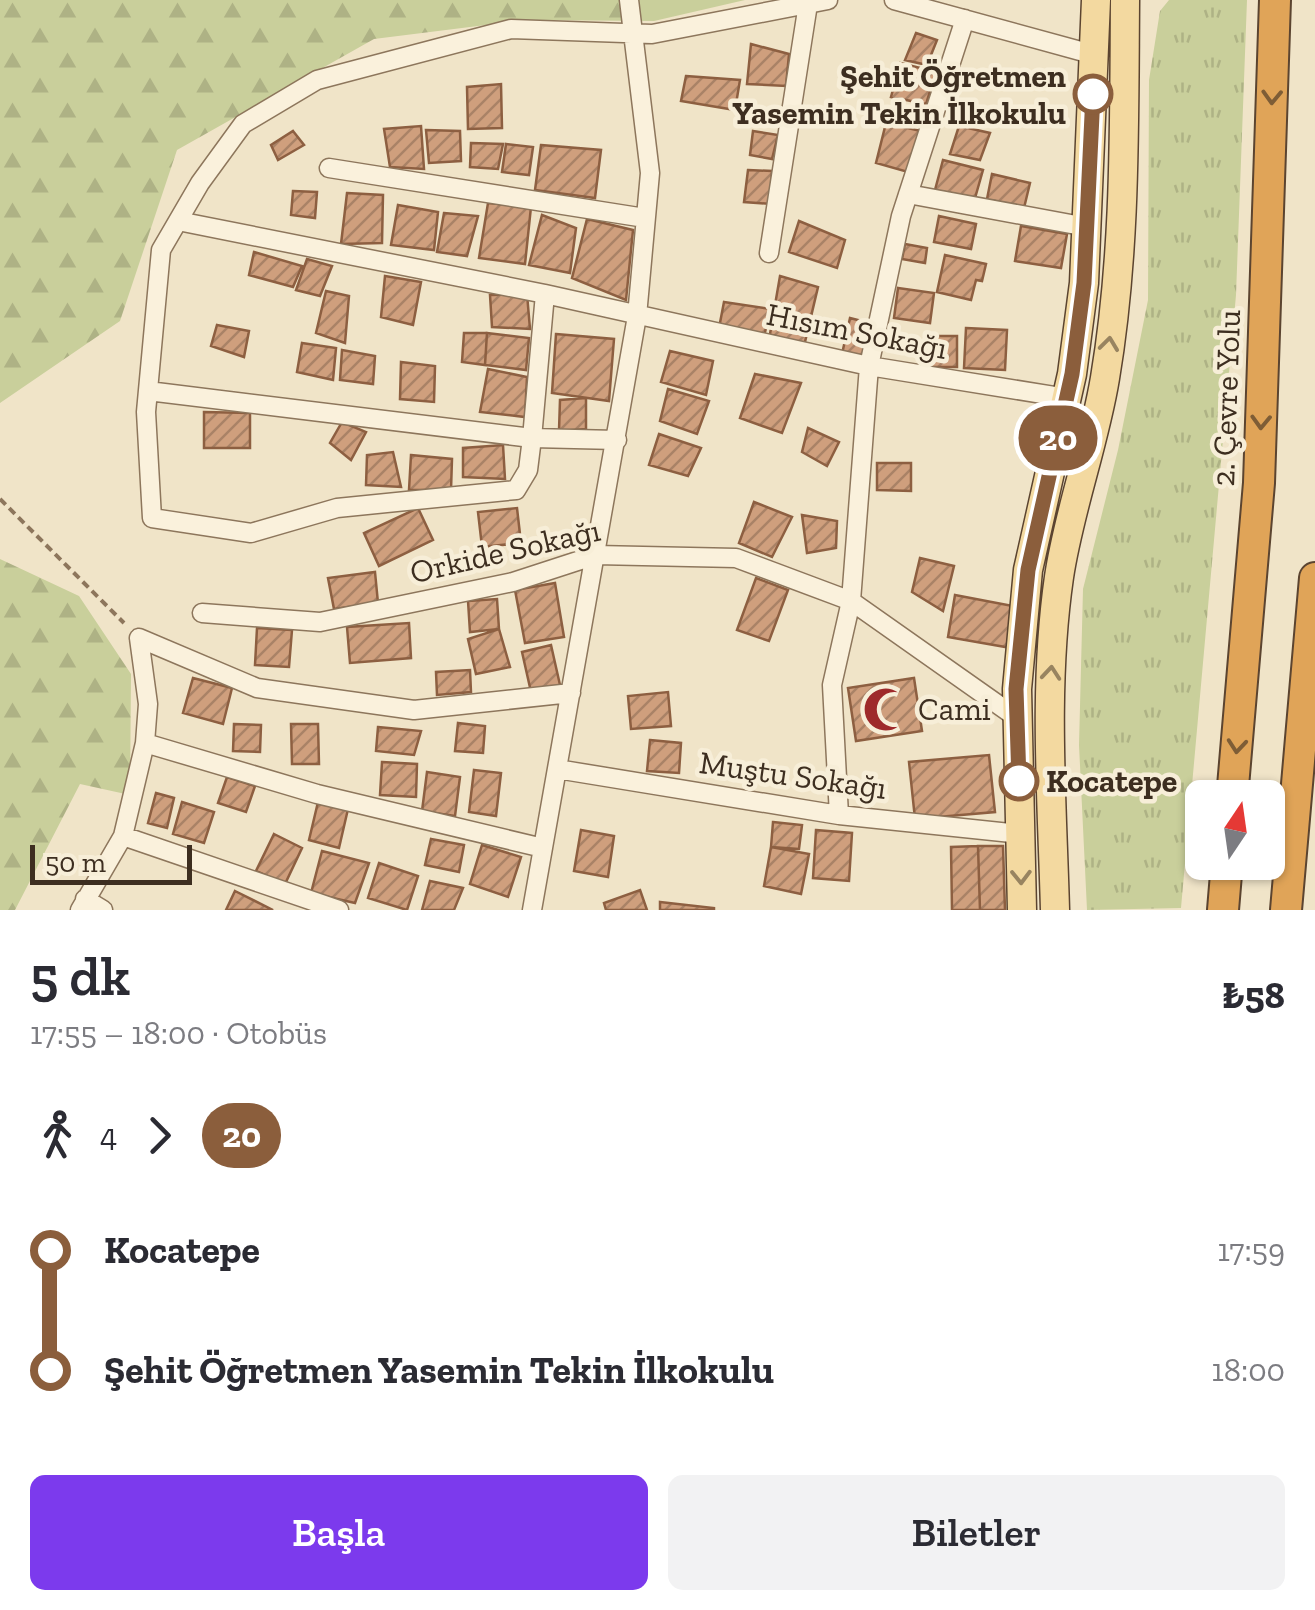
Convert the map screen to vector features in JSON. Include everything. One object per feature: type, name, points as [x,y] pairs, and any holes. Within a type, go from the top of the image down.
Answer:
[{"type":"highway","name":"2. Çevre Yolu","points":[[1234,780],[1259,482],[1275,0]]},
{"type":"highway","points":[[1286,910],[1315,578]]},
{"type":"highway","points":[[1223,910],[1226,880]]},
{"type":"main road","points":[[1022,910],[1016,689],[1028,570],[1067,398],[1084,283],[1096,0]]},
{"type":"main road","points":[[1055,910],[1049,688],[1060,576],[1099,404],[1116,286],[1124,162],[1125,0]]},
{"type":"main road","points":[[1067,398],[1099,404]]},
{"type":"main road","points":[[1017,718],[1050,724]]},
{"type":"street","points":[[532,910],[637,316],[650,174],[630,0]]},
{"type":"street","points":[[178,221],[545,294],[528,470],[516,490],[337,508],[250,533],[152,518],[148,391],[161,250],[200,183],[243,124],[316,80],[510,29],[652,34],[828,0]]},
{"type":"street","points":[[894,0],[1094,55]]},
{"type":"street","points":[[769,254],[808,4]]},
{"type":"street","points":[[839,815],[832,685],[851,601],[869,366],[908,194],[965,19]]},
{"type":"street","points":[[329,168],[646,218]]},
{"type":"street","points":[[908,194],[1087,227]]},
{"type":"street","name":"Hısım Sokağı","points":[[545,294],[869,366],[1067,398]]},
{"type":"street","points":[[148,391],[532,438],[617,440]]},
{"type":"street","name":"Orkide Sokağı","points":[[202,613],[320,622],[513,582],[596,555],[736,558],[851,601],[1017,718]]},
{"type":"street","points":[[139,638],[257,688],[414,710],[572,693]]},
{"type":"street","points":[[102,910],[82,904],[123,836],[145,742],[148,704],[139,638]]},
{"type":"street","points":[[145,742],[317,794],[543,848]]},
{"type":"street","name":"Muştu Sokağı","points":[[558,769],[839,815],[1020,834]]},
{"type":"street","points":[[123,836],[340,910]]},
{"type":"path","points":[[0,499],[139,638]]},
{"type":"green space","points":[[0,0],[654,0],[654,21],[526,20],[374,39],[177,150],[120,321],[0,403]]},
{"type":"green space","points":[[654,0],[745,0],[654,21]]},
{"type":"green space","points":[[1169,0],[1247,0],[1236,295],[1192,780],[1185,780],[1181,908],[1087,910],[1079,745],[1083,589],[1118,450],[1148,300],[1149,80],[1160,11]]},
{"type":"green space","points":[[0,559],[79,596],[131,674],[130,795],[80,784],[15,910],[0,910]]},
{"type":"building","points":[[916,33],[937,40],[927,65],[905,60]]},
{"type":"building","points":[[751,44],[789,54],[786,86],[747,84]]},
{"type":"building","points":[[900,63],[936,72],[926,104],[891,97]]},
{"type":"building","points":[[686,76],[740,80],[735,110],[681,101]]},
{"type":"building","points":[[501,84],[502,128],[468,129],[467,87]]},
{"type":"building","points":[[886,123],[925,132],[915,174],[876,163]]},
{"type":"building","points":[[421,126],[424,169],[390,167],[384,129]]},
{"type":"building","points":[[959,126],[990,133],[980,160],[950,154]]},
{"type":"building","points":[[426,130],[460,131],[461,161],[429,163]]},
{"type":"building","points":[[293,131],[304,145],[278,160],[271,145]]},
{"type":"building","points":[[753,131],[778,135],[772,159],[750,155]]},
{"type":"building","points":[[471,143],[503,144],[498,169],[470,167]]},
{"type":"building","points":[[506,144],[533,147],[529,175],[502,172]]},
{"type":"building","points":[[541,145],[601,150],[595,198],[535,190]]},
{"type":"building","points":[[943,160],[983,170],[975,198],[935,190]]},
{"type":"building","points":[[748,170],[772,171],[771,204],[744,202]]},
{"type":"building","points":[[992,174],[1030,183],[1024,208],[987,199]]},
{"type":"building","points":[[293,191],[317,192],[315,218],[291,215]]},
{"type":"building","points":[[347,193],[383,195],[382,243],[341,244]]},
{"type":"building","points":[[488,203],[531,207],[525,264],[479,258]]},
{"type":"building","points":[[398,205],[438,212],[434,250],[391,245]]},
{"type":"building","points":[[444,213],[478,216],[467,256],[437,252]]},
{"type":"building","points":[[542,215],[576,228],[570,273],[529,265]]},
{"type":"building","points":[[939,216],[976,224],[971,249],[934,242]]},
{"type":"building","points":[[587,219],[633,230],[626,300],[572,278]]},
{"type":"building","points":[[799,221],[845,240],[837,268],[789,252]]},
{"type":"building","points":[[1021,226],[1067,234],[1061,268],[1015,261]]},
{"type":"building","points":[[905,244],[927,248],[925,263],[902,259]]},
{"type":"building","points":[[254,252],[302,266],[293,287],[249,275]]},
{"type":"building","points":[[945,255],[986,264],[982,281],[976,280],[971,300],[937,292]]},
{"type":"building","points":[[307,259],[332,266],[320,296],[296,290]]},
{"type":"building","points":[[385,276],[421,282],[413,325],[381,317]]},
{"type":"building","points":[[780,276],[818,287],[804,346],[770,334]]},
{"type":"building","points":[[898,288],[934,293],[930,323],[894,318]]},
{"type":"building","points":[[326,291],[349,296],[345,343],[316,333]]},
{"type":"building","points":[[527,294],[530,329],[492,327],[490,295]]},
{"type":"building","points":[[724,302],[771,309],[764,336],[719,328]]},
{"type":"building","points":[[850,318],[873,324],[863,359],[842,354]]},
{"type":"building","points":[[217,325],[249,331],[244,357],[211,346]]},
{"type":"building","points":[[966,328],[1007,330],[1005,370],[964,368]]},
{"type":"building","points":[[464,333],[487,333],[485,365],[462,362]]},
{"type":"building","points":[[487,333],[529,338],[526,370],[485,365]]},
{"type":"building","points":[[556,334],[614,339],[609,401],[552,393]]},
{"type":"building","points":[[925,336],[957,336],[957,367],[925,367]]},
{"type":"building","points":[[302,343],[336,348],[333,380],[297,372]]},
{"type":"building","points":[[342,350],[375,356],[373,384],[340,380]]},
{"type":"building","points":[[670,351],[713,361],[706,395],[661,382]]},
{"type":"building","points":[[401,362],[435,366],[434,402],[400,399]]},
{"type":"building","points":[[488,369],[527,377],[525,417],[480,412]]},
{"type":"building","points":[[755,374],[801,383],[782,433],[740,418]]},
{"type":"building","points":[[668,389],[709,401],[697,434],[660,421]]},
{"type":"building","points":[[586,398],[586,429],[559,431],[560,400]]},
{"type":"building","points":[[204,412],[250,413],[250,448],[204,448]]},
{"type":"building","points":[[342,422],[366,432],[351,460],[330,443]]},
{"type":"building","points":[[808,428],[839,442],[827,466],[802,452]]},
{"type":"building","points":[[659,434],[701,448],[688,476],[649,465]]},
{"type":"building","points":[[503,445],[505,479],[463,477],[463,448]]},
{"type":"building","points":[[393,452],[401,487],[366,485],[367,455]]},
{"type":"building","points":[[411,455],[452,459],[451,490],[409,490]]},
{"type":"building","points":[[877,463],[911,463],[911,491],[877,490]]},
{"type":"building","points":[[754,502],[792,517],[772,557],[739,543]]},
{"type":"building","points":[[418,508],[433,540],[379,566],[364,533]]},
{"type":"building","points":[[517,508],[521,543],[482,547],[478,512]]},
{"type":"building","points":[[802,515],[837,521],[836,548],[807,553]]},
{"type":"building","points":[[920,558],[954,566],[943,611],[912,592]]},
{"type":"building","points":[[375,572],[378,603],[334,609],[328,578]]},
{"type":"building","points":[[756,578],[788,590],[769,641],[737,630]]},
{"type":"building","points":[[555,583],[564,637],[525,643],[515,590]]},
{"type":"building","points":[[955,595],[1018,607],[1011,648],[948,637]]},
{"type":"building","points":[[497,599],[499,629],[470,632],[468,601]]},
{"type":"building","points":[[409,623],[411,658],[350,663],[347,627]]},
{"type":"building","points":[[257,628],[292,630],[289,667],[255,665]]},
{"type":"building","points":[[499,629],[510,667],[476,674],[468,639]]},
{"type":"building","points":[[551,645],[560,685],[531,692],[522,652]]},
{"type":"building","points":[[470,670],[471,692],[437,695],[436,672]]},
{"type":"building","points":[[193,678],[232,688],[223,724],[183,713]]},
{"type":"building","name":"Cami","points":[[914,678],[922,731],[856,741],[848,688]]},
{"type":"building","points":[[668,692],[671,726],[631,729],[628,696]]},
{"type":"building","points":[[458,723],[485,726],[483,753],[455,751]]},
{"type":"building","points":[[234,724],[261,725],[260,752],[233,751]]},
{"type":"building","points":[[291,724],[318,724],[319,764],[292,764]]},
{"type":"building","points":[[378,727],[421,731],[414,755],[376,751]]},
{"type":"building","points":[[650,740],[681,743],[679,773],[647,771]]},
{"type":"building","points":[[989,755],[995,812],[915,819],[909,762]]},
{"type":"building","points":[[382,762],[417,764],[416,797],[380,795]]},
{"type":"building","points":[[474,770],[501,773],[496,816],[469,812]]},
{"type":"building","points":[[427,772],[460,777],[455,816],[422,811]]},
{"type":"building","points":[[227,777],[255,786],[246,812],[218,803]]},
{"type":"building","points":[[156,793],[174,798],[167,828],[148,823]]},
{"type":"building","points":[[182,802],[214,812],[204,843],[173,834]]},
{"type":"building","points":[[318,802],[348,809],[339,848],[309,840]]},
{"type":"building","points":[[773,822],[802,825],[799,849],[771,847]]},
{"type":"building","points":[[581,830],[614,836],[608,877],[574,871]]},
{"type":"building","points":[[816,830],[852,833],[849,881],[813,878]]},
{"type":"building","points":[[274,834],[302,848],[285,884],[256,871]]},
{"type":"building","points":[[431,839],[464,845],[459,872],[425,865]]},
{"type":"building","points":[[482,845],[521,857],[508,897],[470,884]]},
{"type":"building","points":[[978,846],[980,910],[952,910],[951,847]]},
{"type":"building","points":[[978,846],[1003,846],[1005,910],[980,910]]},
{"type":"building","points":[[771,847],[809,854],[801,894],[764,886]]},
{"type":"building","points":[[322,851],[369,863],[355,903],[311,893]]},
{"type":"building","points":[[379,863],[418,876],[407,910],[368,898]]},
{"type":"building","points":[[430,881],[463,888],[454,910],[422,910]]},
{"type":"building","points":[[640,890],[647,910],[606,910],[604,903]]},
{"type":"building","points":[[235,891],[273,910],[226,910]]},
{"type":"building","points":[[660,902],[714,908],[714,910],[660,910]]},
{"type":"bus line","name":"20","points":[[1019,781],[1016,689],[1028,570],[1072,374],[1084,283],[1093,94]]},
{"type":"place","name":"Şehit Öğretmen Yasemin Tekin İlkokulu","points":[[1093,94]]},
{"type":"place","name":"Cami","points":[[885,709]]},
{"type":"place","name":"Kocatepe","points":[[1019,781]]}]
